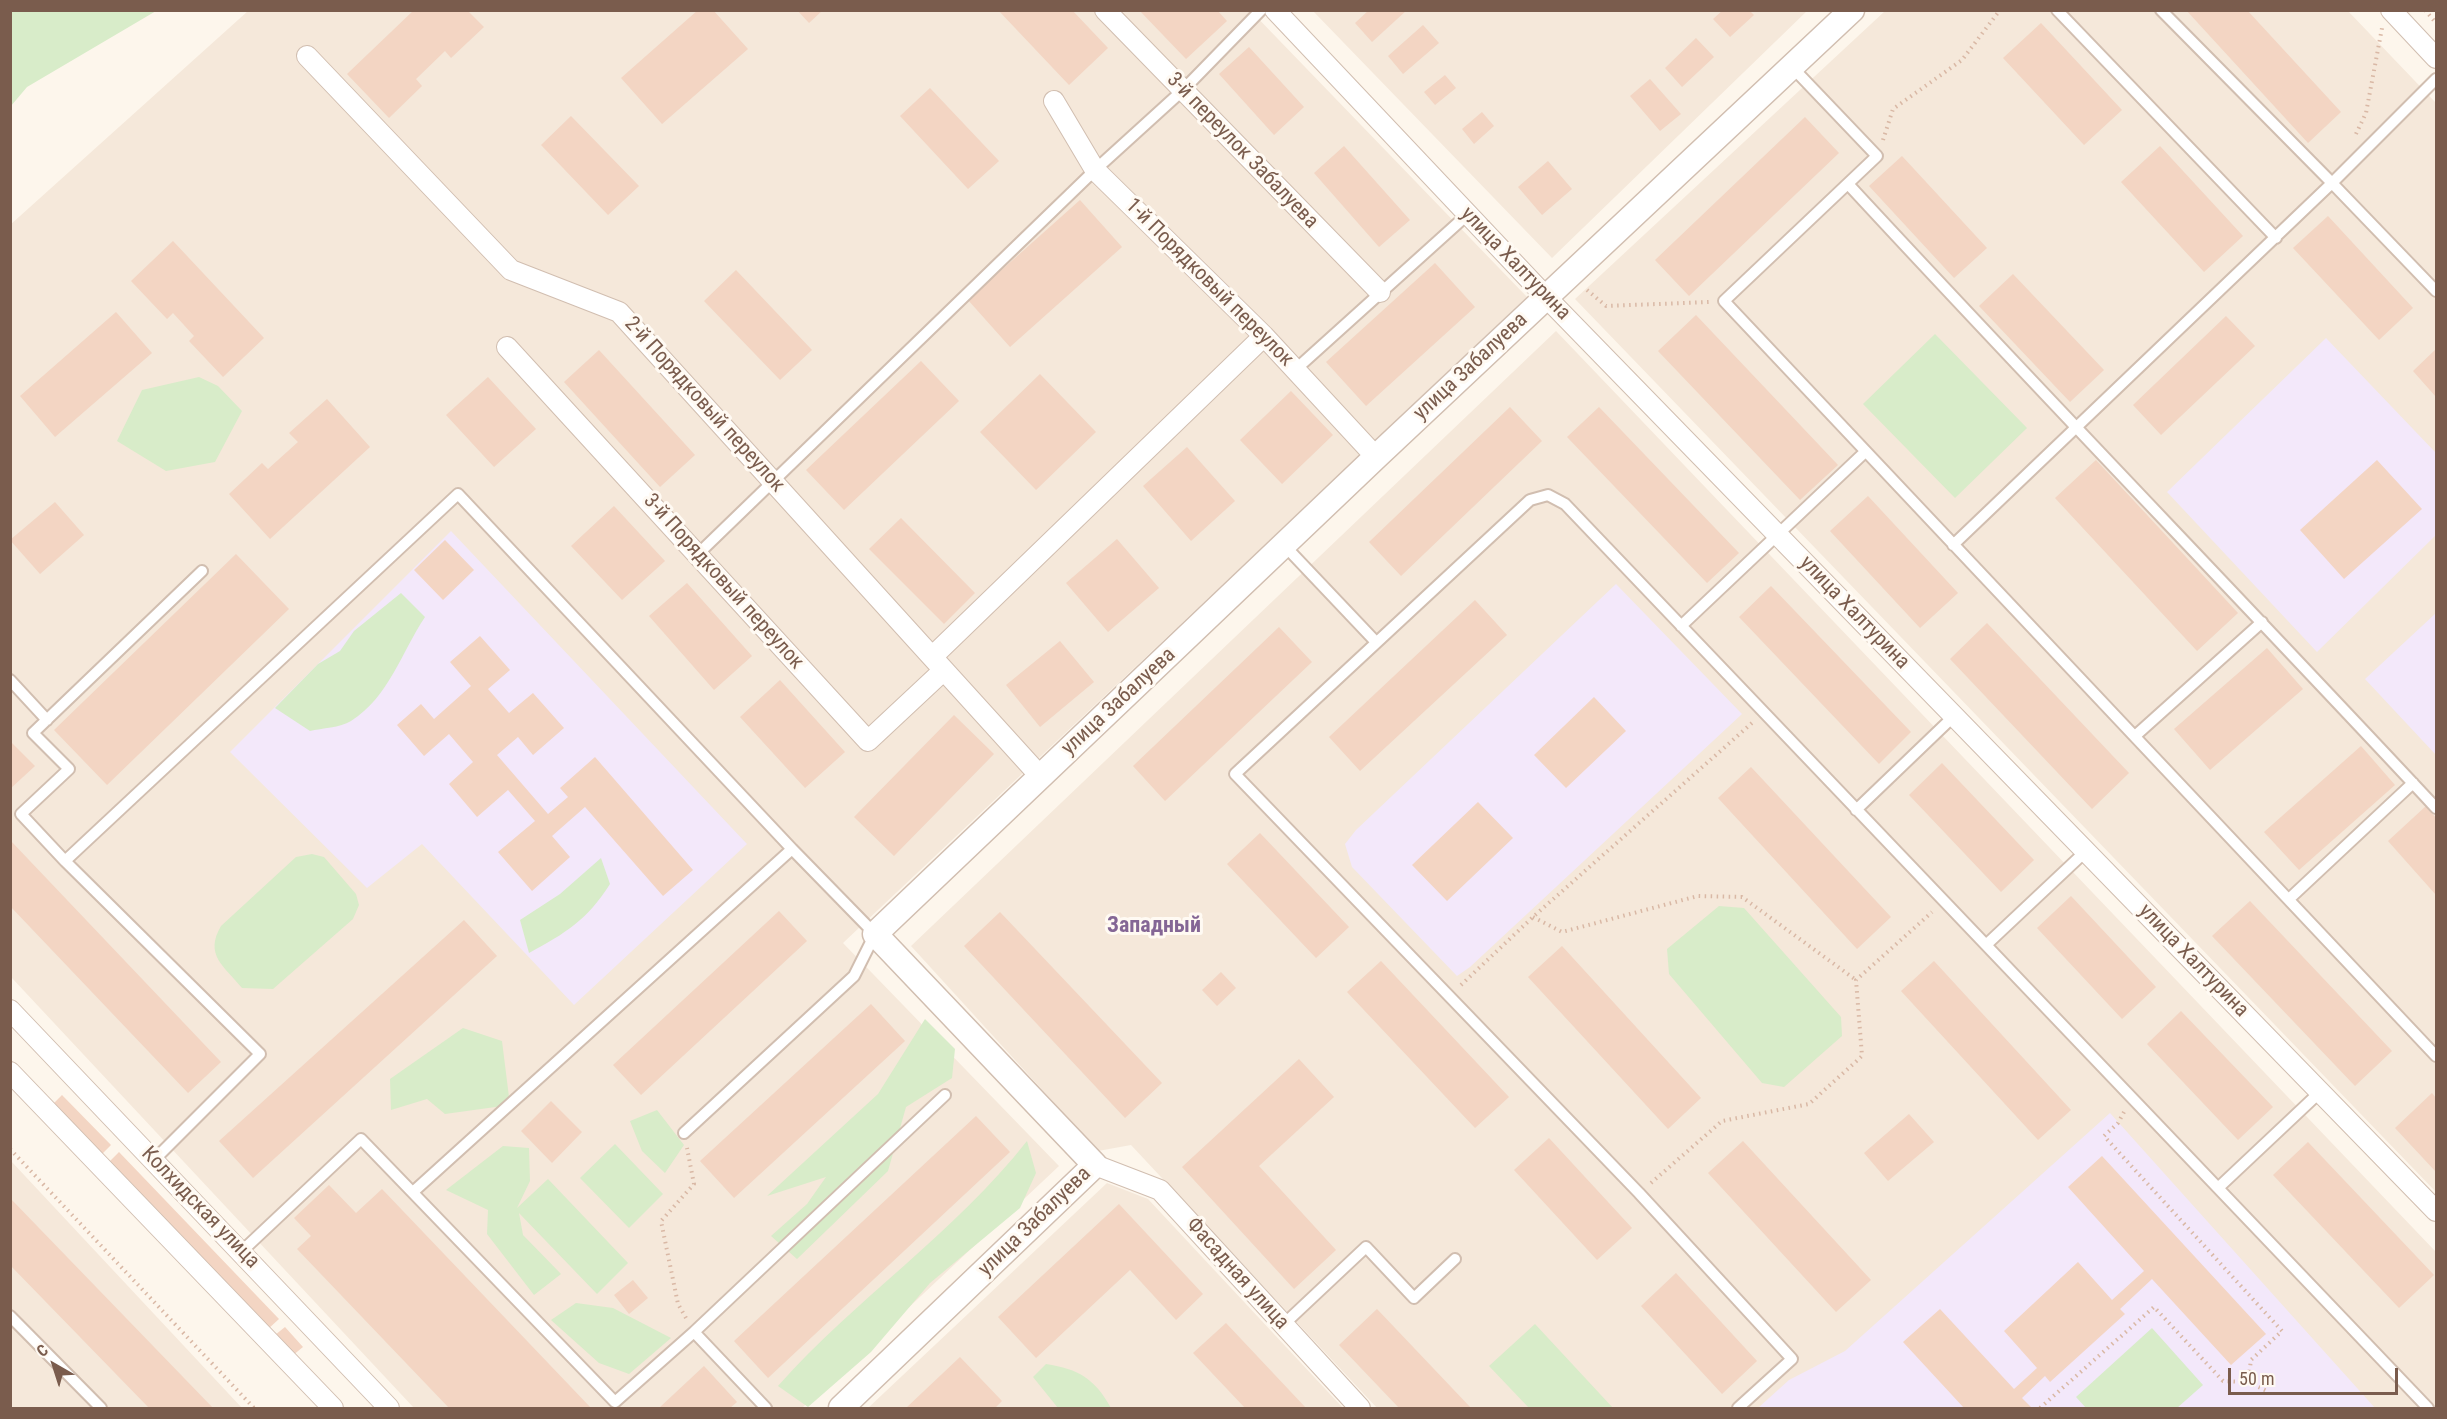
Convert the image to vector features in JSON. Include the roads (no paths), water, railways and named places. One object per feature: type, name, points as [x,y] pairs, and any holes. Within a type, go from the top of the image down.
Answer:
[{"type":"street","name":"3-й переулок Забалуева","points":[[1105,10],[1380,292]]},
{"type":"street","name":"улица Халтурина","points":[[1275,10],[1546,297],[2436,1211]]},
{"type":"street","name":"улица Забалуева","points":[[841,1408],[1095,1165],[875,934],[1376,457],[1852,10]]},
{"type":"street","points":[[2387,16],[2436,58]]},
{"type":"street","name":"2-й Порядковый переулок","points":[[308,56],[511,270],[619,312],[1040,776]]},
{"type":"street","name":"1-й Порядковый переулок","points":[[1054,101],[1095,170],[1264,336],[1376,457]]},
{"type":"street","points":[[938,664],[1264,336]]},
{"type":"street","name":"3-й Порядковый переулок","points":[[507,347],[868,741],[938,664]]},
{"type":"street","name":"Колхидская улица","points":[[10,1010],[389,1408]]},
{"type":"street","name":"Колхидская улица","points":[[10,1072],[333,1408]]},
{"type":"street","name":"Фасадная улица","points":[[1095,1165],[1160,1190],[1360,1408]]},
{"type":"lane","points":[[698,555],[1095,170],[1183,90],[1261,10]]},
{"type":"lane","points":[[2057,10],[2276,238]]},
{"type":"lane","points":[[2161,10],[2436,291]]},
{"type":"lane","points":[[1792,67],[1877,156],[1724,301],[2436,1056]]},
{"type":"lane","points":[[1953,545],[2276,238],[2436,79]]},
{"type":"lane","points":[[1848,184],[2076,430],[2262,622],[2436,808]]},
{"type":"lane","points":[[1295,370],[1468,214]]},
{"type":"lane","points":[[1681,626],[1865,452]]},
{"type":"lane","points":[[64,861],[458,494],[875,934],[854,976],[684,1133]]},
{"type":"lane","points":[[1738,1408],[1792,1359],[1639,1193],[1234,774],[1375,641],[1530,500],[1548,495],[1565,504],[2428,1408]]},
{"type":"lane","points":[[1284,545],[1375,641]]},
{"type":"lane","points":[[154,1160],[260,1054],[64,861],[21,814],[69,769],[33,734],[202,571]]},
{"type":"lane","points":[[2135,736],[2262,622]]},
{"type":"lane","points":[[10,680],[47,720]]},
{"type":"lane","points":[[1856,810],[1954,716]]},
{"type":"lane","points":[[2289,899],[2413,783]]},
{"type":"lane","points":[[413,1192],[792,849]]},
{"type":"lane","points":[[1986,945],[2086,851]]},
{"type":"lane","points":[[2217,1188],[2320,1092]]},
{"type":"lane","points":[[242,1252],[361,1138],[615,1402],[694,1332],[945,1095]]},
{"type":"lane","points":[[1283,1325],[1366,1247],[1414,1298],[1455,1259]]},
{"type":"lane","points":[[10,1316],[101,1408]]},
{"type":"lane","points":[[694,1332],[766,1408]]},
{"type":"district","name":"Западный","points":[[1154,926]]}]
